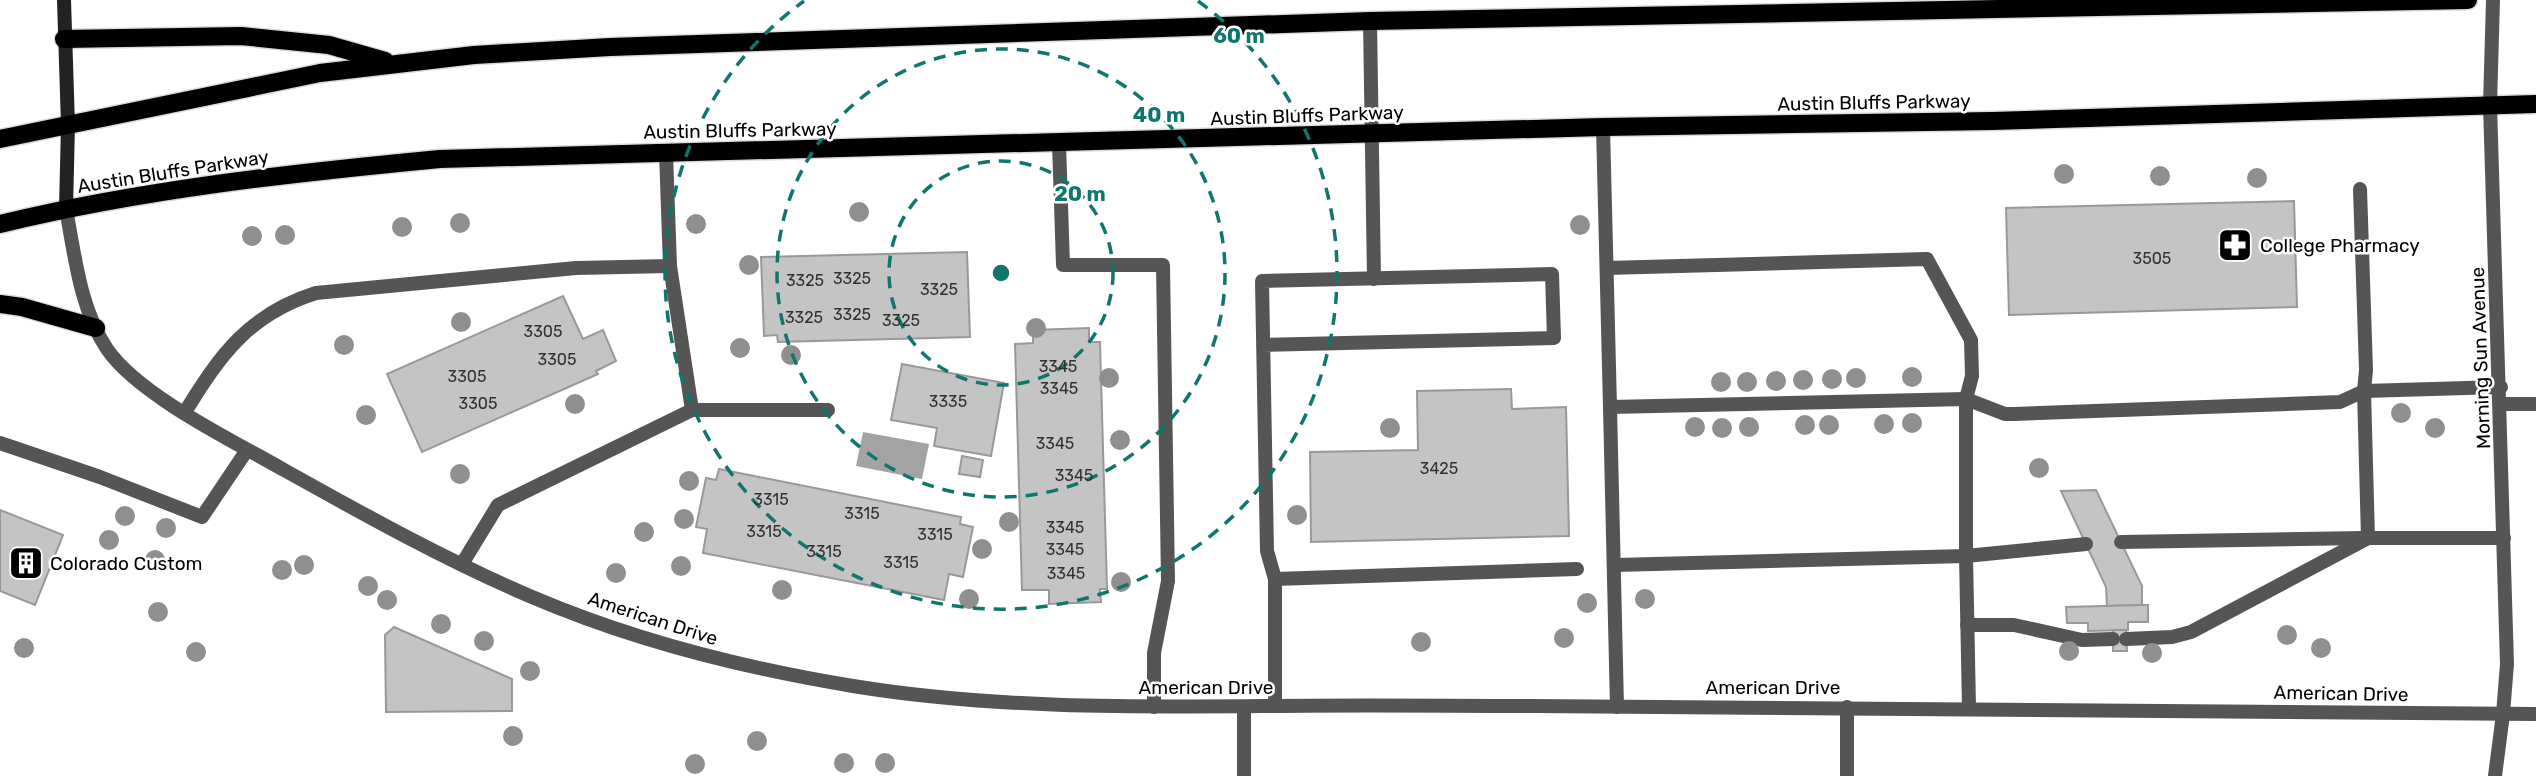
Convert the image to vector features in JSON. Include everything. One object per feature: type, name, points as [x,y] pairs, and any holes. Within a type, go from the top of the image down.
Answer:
[{"type":"main road","points":[[0,139],[307,75],[474,55],[610,47],[1783,7],[2468,0]]},
{"type":"main road","points":[[64,38],[241,36],[328,45],[392,63]]},
{"type":"main road","name":"Austin Bluffs Parkway","points":[[0,224],[66,209],[244,180],[386,164],[494,156],[1603,127],[1992,121],[2536,104]]},
{"type":"main road","points":[[0,304],[22,307],[96,328]]},
{"type":"street","points":[[64,0],[68,125],[66,209]]},
{"type":"street","name":"Morning Sun Avenue","points":[[2493,0],[2490,105],[2501,387],[2507,664],[2495,776]]},
{"type":"street","points":[[1370,21],[1374,279]]},
{"type":"street","points":[[1603,127],[1617,706]]},
{"type":"street","points":[[1059,143],[1063,265],[1163,265],[1168,580],[1154,653],[1154,706]]},
{"type":"street","points":[[666,153],[670,266],[692,410]]},
{"type":"street","points":[[2360,189],[2368,538]]},
{"type":"street","name":"American Drive","points":[[66,209],[85,302],[107,348],[122,368],[185,412],[247,450],[396,531],[533,597],[614,628],[703,655],[779,673],[862,687],[1019,704],[1847,706],[2536,714]]},
{"type":"street","points":[[1607,268],[1927,259],[1971,340],[1972,376],[1966,399],[1969,708]]},
{"type":"street","points":[[185,412],[212,368],[240,337],[271,311],[290,301],[316,293],[576,268],[670,266]]},
{"type":"street","points":[[1263,345],[1554,338],[1552,274],[1262,281],[1263,345],[1267,551],[1275,579],[1275,706]]},
{"type":"street","points":[[1610,407],[1966,399],[2005,414],[2014,414],[2340,402],[2364,391],[2501,387]]},
{"type":"street","points":[[2501,404],[2536,404]]},
{"type":"street","points":[[463,564],[498,505],[692,410],[828,410]]},
{"type":"street","points":[[0,443],[100,477],[202,517],[247,450]]},
{"type":"street","points":[[1967,625],[2014,625],[2082,639],[2172,637],[2191,632],[2368,538]]},
{"type":"street","points":[[2121,542],[2504,538]]},
{"type":"street","points":[[1615,565],[1966,556],[2086,544]]},
{"type":"street","points":[[1275,579],[1577,569]]},
{"type":"street","points":[[1244,706],[1244,776]]},
{"type":"street","points":[[1847,706],[1847,776]]},
{"type":"shaded area","points":[[863,432],[929,444],[922,479],[856,466]]},
{"type":"building","points":[[2294,201],[2297,307],[2009,315],[2006,208]]},
{"type":"building","points":[[967,252],[970,337],[778,342],[777,335],[764,336],[761,257]]},
{"type":"building","points":[[563,296],[583,339],[603,330],[616,361],[596,371],[598,374],[422,452],[387,374]]},
{"type":"building","points":[[1089,328],[1089,342],[1100,342],[1107,589],[1100,589],[1101,602],[1049,604],[1049,590],[1022,590],[1015,344],[1033,343],[1033,330]]},
{"type":"building","points":[[902,364],[1004,383],[991,456],[934,446],[937,428],[891,420]]},
{"type":"building","points":[[1511,389],[1512,409],[1566,407],[1569,536],[1311,542],[1310,452],[1418,450],[1417,391]]},
{"type":"building","points":[[962,456],[983,460],[980,477],[959,474]]},
{"type":"building","points":[[719,469],[961,517],[960,524],[973,527],[963,577],[949,574],[944,600],[703,553],[707,529],[696,527],[706,478],[716,480]]},
{"type":"building","points":[[2096,490],[2142,586],[2142,605],[2107,606],[2106,587],[2061,491]]},
{"type":"building","name":"Colorado Custom","points":[[0,510],[63,535],[35,605],[0,591]]},
{"type":"building","points":[[2148,605],[2148,622],[2128,622],[2128,630],[2088,631],[2088,623],[2067,623],[2066,607]]},
{"type":"building","points":[[394,627],[512,679],[512,711],[386,712],[385,635]]},
{"type":"building","points":[[2113,630],[2126,630],[2127,651],[2113,651]]},
{"type":"place","name":"College Pharmacy","points":[[2235,245]]},
{"type":"place","name":"Colorado Custom","points":[[26,563]]}]
